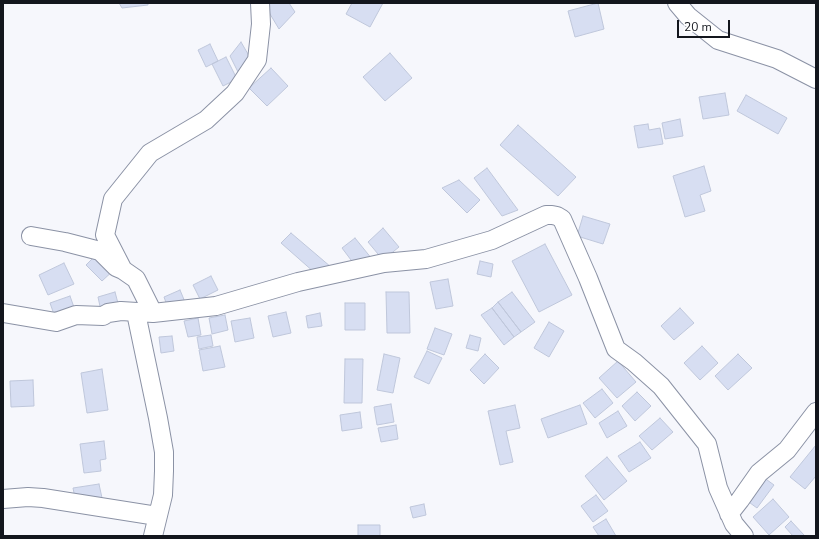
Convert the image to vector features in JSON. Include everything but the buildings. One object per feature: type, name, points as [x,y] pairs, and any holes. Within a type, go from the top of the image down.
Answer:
[{"type":"street","points":[[123,270],[105,235],[112,199],[150,154],[206,120],[235,93],[257,60],[261,24],[260,3]]},
{"type":"street","points":[[685,7],[718,40],[777,59],[816,79]]},
{"type":"street","points":[[3,313],[56,322],[76,315],[103,316],[108,313],[121,311],[145,313],[216,306],[313,279],[384,263],[426,259],[492,240],[546,215],[557,216],[562,219],[588,278],[616,349],[634,362],[661,386],[707,444],[718,488],[734,524],[744,536]]},
{"type":"street","points":[[31,236],[65,242],[100,251],[116,267],[136,279],[145,313],[158,418],[164,452],[163,494],[156,516],[153,536]]},
{"type":"street","points":[[729,514],[759,473],[788,450],[816,412]]},
{"type":"street","points":[[3,499],[28,497],[43,498],[156,516]]}]
